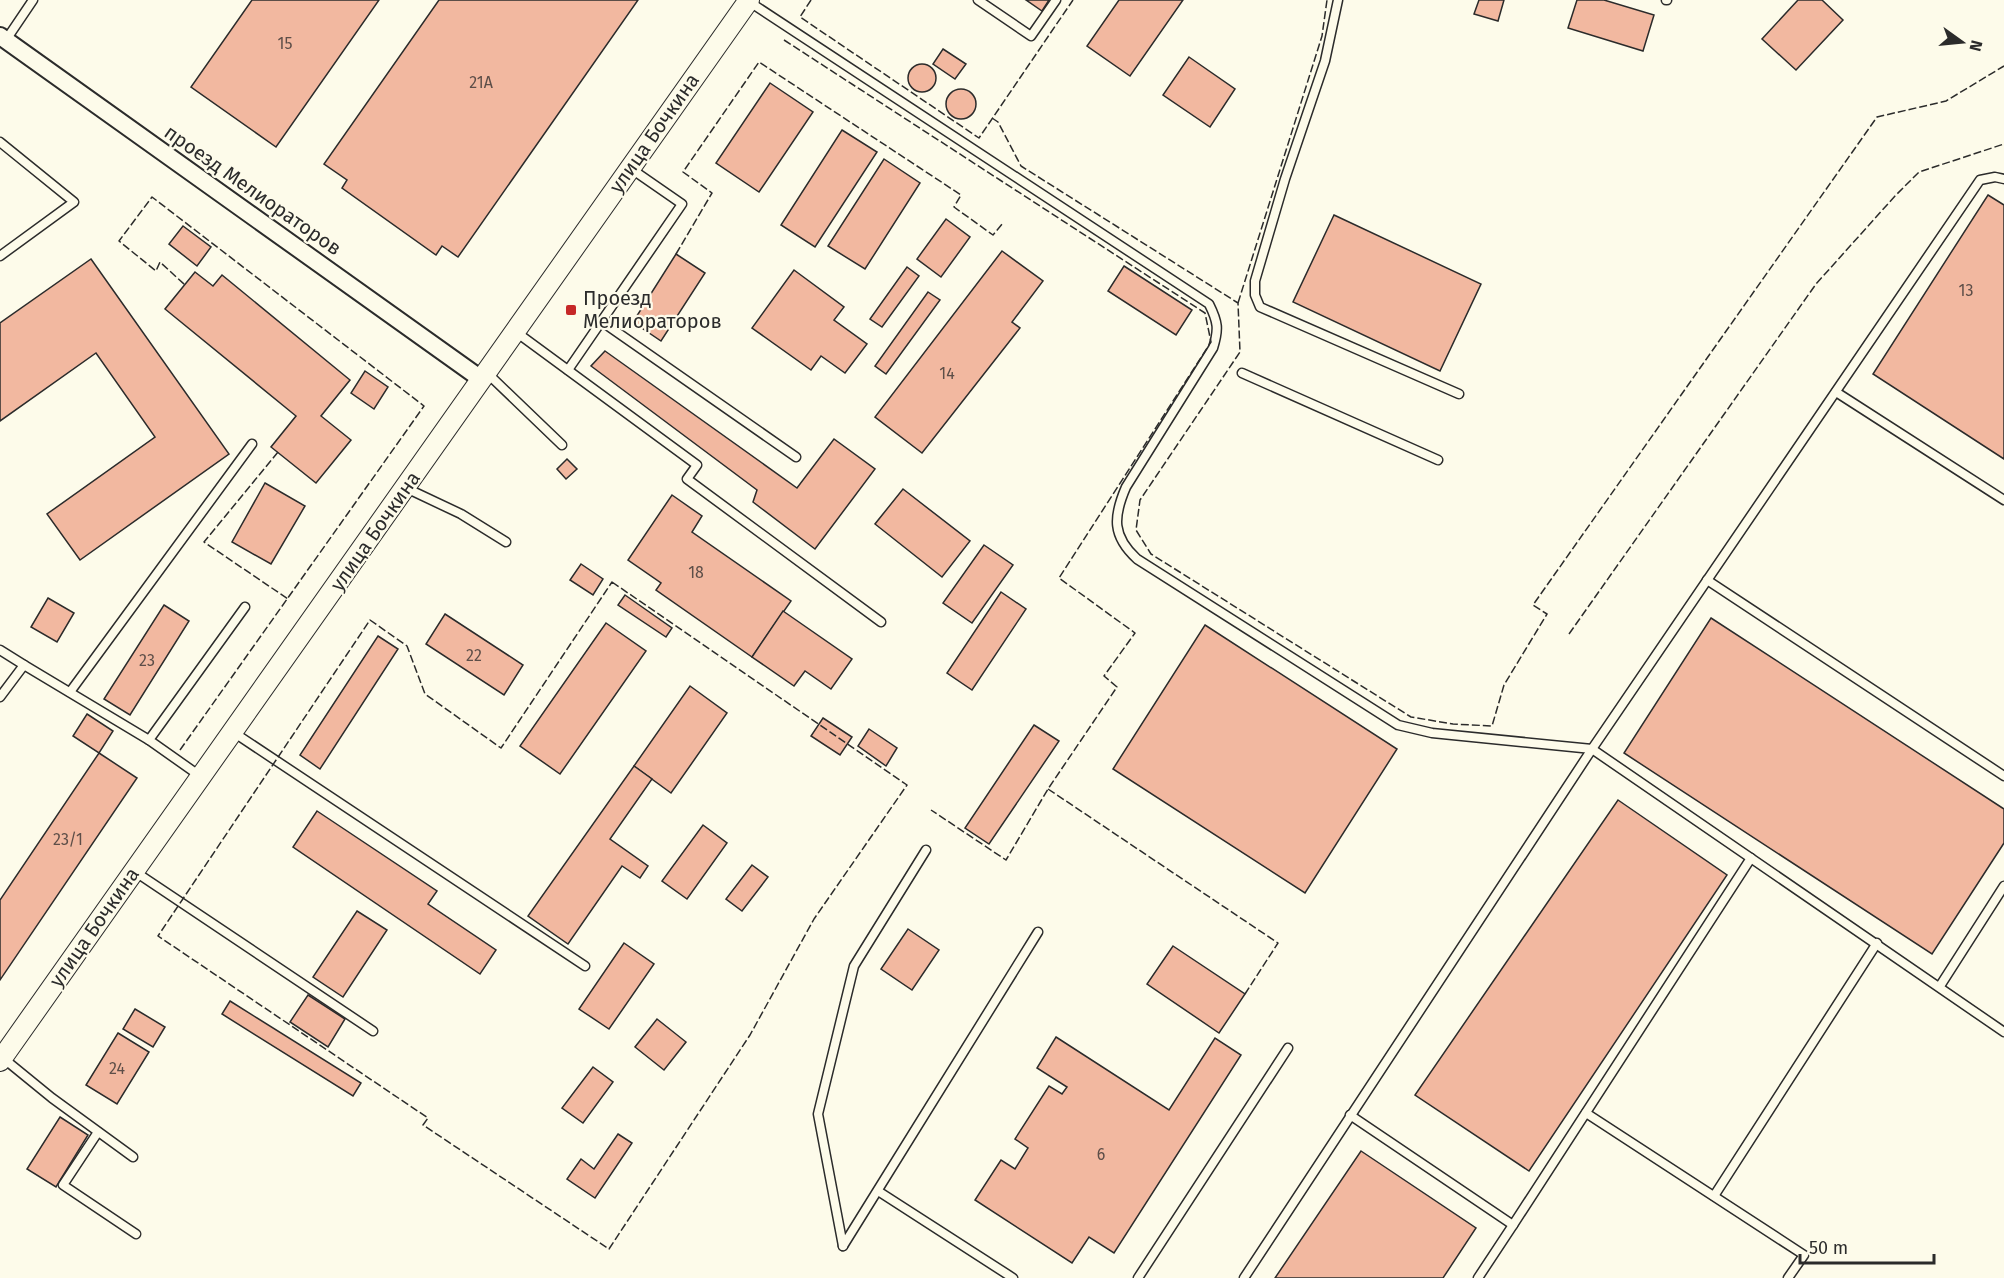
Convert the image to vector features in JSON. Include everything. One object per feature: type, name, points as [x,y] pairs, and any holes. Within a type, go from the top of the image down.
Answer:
[{"type":"street","name":"улица Бочкина","points":[[1,1059],[748,1]]},
{"type":"street","name":"проезд Мелиораторов","points":[[3,38],[484,375]]},
{"type":"lane","points":[[3,38],[33,0]]},
{"type":"lane","points":[[978,0],[1031,36],[1056,0]]},
{"type":"lane","points":[[1338,0],[1325,61],[1255,281],[1255,295],[1260,307],[1459,394]]},
{"type":"lane","points":[[748,1],[1209,304],[1216,318],[1218,332],[1213,348],[1126,487],[1120,502],[1117,514],[1118,533],[1124,547],[1137,559],[1398,725],[1432,734],[1592,749],[2004,1032]]},
{"type":"lane","points":[[0,142],[74,202],[0,256]]},
{"type":"lane","points":[[568,370],[682,204],[630,168]]},
{"type":"lane","points":[[1244,1278],[1592,749],[1980,180],[1995,177],[2004,179]]},
{"type":"lane","points":[[601,321],[796,457]]},
{"type":"lane","points":[[515,331],[697,465],[687,479],[881,621]]},
{"type":"lane","points":[[1242,374],[1438,460]]},
{"type":"lane","points":[[484,375],[562,445]]},
{"type":"lane","points":[[1836,392],[2004,500]]},
{"type":"lane","points":[[70,692],[252,444]]},
{"type":"lane","points":[[406,487],[461,514],[506,542]]},
{"type":"lane","points":[[1707,580],[2004,776]]},
{"type":"lane","points":[[149,740],[245,607]]},
{"type":"lane","points":[[0,650],[149,740],[200,777]]},
{"type":"lane","points":[[0,697],[24,665]]},
{"type":"lane","points":[[233,731],[585,966]]},
{"type":"lane","points":[[926,849],[854,966],[818,1114],[843,1246],[1038,933]]},
{"type":"lane","points":[[1478,1278],[1752,858]]},
{"type":"lane","points":[[134,871],[373,1031]]},
{"type":"lane","points":[[1940,986],[2004,886]]},
{"type":"lane","points":[[1714,1196],[1877,943]]},
{"type":"lane","points":[[1138,1278],[1288,1048]]},
{"type":"lane","points":[[1,1059],[133,1157]]},
{"type":"lane","points":[[1586,1113],[1804,1254],[1788,1278]]},
{"type":"lane","points":[[1350,1115],[1513,1226]]},
{"type":"lane","points":[[98,1132],[63,1185],[136,1234]]},
{"type":"lane","points":[[878,1191],[1013,1278]]},
{"type":"building","points":[[252,0],[379,0],[276,147],[191,87]]},
{"type":"building","points":[[439,0],[638,0],[458,257],[442,246],[436,255],[342,188],[347,180],[324,164]]},
{"type":"building","points":[[1026,0],[1049,0],[1042,11]]},
{"type":"building","points":[[1119,0],[1183,0],[1130,76],[1087,46]]},
{"type":"building","points":[[1479,0],[1504,0],[1498,21],[1474,14]]},
{"type":"building","points":[[1577,0],[1604,0],[1654,15],[1643,51],[1568,28]]},
{"type":"building","points":[[1798,0],[1822,0],[1843,20],[1796,70],[1762,39]]},
{"type":"building","points":[[943,49],[966,64],[955,79],[933,64]]},
{"type":"building","points":[[1189,57],[1235,89],[1210,127],[1163,95]]},
{"type":"building","points":[[922,64],[932,68],[936,78],[932,88],[922,92],[912,88],[908,78],[912,68]]},
{"type":"building","points":[[770,83],[813,112],[759,192],[716,163]]},
{"type":"building","points":[[961,89],[971,94],[976,104],[971,114],[961,119],[951,114],[946,104],[951,94]]},
{"type":"building","points":[[842,130],[877,152],[815,247],[781,225]]},
{"type":"building","points":[[884,159],[920,183],[865,269],[828,246]]},
{"type":"building","points":[[1988,195],[2004,205],[2004,459],[1873,374]]},
{"type":"building","points":[[1334,215],[1481,284],[1440,371],[1293,302]]},
{"type":"building","points":[[946,219],[970,237],[941,277],[917,259]]},
{"type":"building","points":[[183,226],[211,247],[197,266],[169,244]]},
{"type":"building","points":[[1002,251],[1043,281],[1012,322],[1020,328],[922,453],[875,417]]},
{"type":"building","points":[[676,254],[705,273],[661,341],[633,322]]},
{"type":"building","points":[[91,259],[229,454],[80,560],[47,514],[155,437],[96,353],[0,421],[0,323]]},
{"type":"building","points":[[1124,266],[1192,310],[1176,335],[1108,291]]},
{"type":"building","points":[[907,267],[919,276],[882,327],[870,319]]},
{"type":"building","points":[[794,270],[844,307],[834,320],[867,344],[845,373],[821,356],[811,370],[752,328]]},
{"type":"building","points":[[195,272],[213,286],[222,275],[350,380],[321,416],[351,440],[316,483],[271,447],[296,416],[165,309]]},
{"type":"building","points":[[928,292],[940,300],[886,374],[875,366]]},
{"type":"building","points":[[605,351],[797,488],[834,439],[875,469],[815,549],[753,502],[757,490],[591,366]]},
{"type":"building","points":[[365,371],[388,387],[374,409],[351,393]]},
{"type":"building","points":[[567,459],[577,469],[566,479],[557,469]]},
{"type":"building","points":[[265,483],[305,506],[271,564],[232,542]]},
{"type":"building","points":[[903,489],[970,541],[942,577],[875,524]]},
{"type":"building","points":[[672,495],[702,516],[692,532],[791,601],[752,657],[656,590],[661,583],[628,560]]},
{"type":"building","points":[[984,545],[1013,565],[972,623],[943,603]]},
{"type":"building","points":[[581,564],[603,579],[593,595],[570,580]]},
{"type":"building","points":[[1001,592],[1026,609],[972,690],[947,673]]},
{"type":"building","points":[[625,595],[672,628],[666,637],[618,605]]},
{"type":"building","points":[[48,598],[74,613],[57,642],[31,627]]},
{"type":"building","points":[[164,605],[189,621],[130,715],[104,699]]},
{"type":"building","points":[[783,611],[852,659],[831,689],[805,671],[794,686],[752,657]]},
{"type":"building","points":[[445,614],[523,665],[504,695],[426,644]]},
{"type":"building","points":[[1711,618],[2004,809],[2004,843],[1932,954],[1624,753]]},
{"type":"building","points":[[606,623],[646,651],[560,774],[520,746]]},
{"type":"building","points":[[1205,625],[1397,749],[1305,893],[1113,769]]},
{"type":"building","points":[[378,636],[398,649],[320,769],[300,755]]},
{"type":"building","points":[[690,686],[727,713],[671,793],[634,766]]},
{"type":"building","points":[[87,714],[113,731],[99,753],[73,736]]},
{"type":"building","points":[[823,718],[852,737],[840,755],[811,736]]},
{"type":"building","points":[[1034,725],[1059,741],[989,844],[965,828]]},
{"type":"building","points":[[869,729],[897,748],[886,766],[858,746]]},
{"type":"building","points":[[99,753],[137,778],[0,980],[0,900]]},
{"type":"building","points":[[634,766],[652,779],[610,839],[648,866],[640,878],[622,866],[568,944],[528,916]]},
{"type":"building","points":[[1618,800],[1727,875],[1529,1171],[1415,1095]]},
{"type":"building","points":[[317,811],[437,891],[428,904],[496,950],[480,974],[293,847]]},
{"type":"building","points":[[703,825],[727,843],[687,899],[662,881]]},
{"type":"building","points":[[752,865],[768,877],[742,911],[726,899]]},
{"type":"building","points":[[357,911],[387,930],[343,997],[313,977]]},
{"type":"building","points":[[908,929],[939,950],[912,990],[881,969]]},
{"type":"building","points":[[624,943],[654,964],[609,1029],[579,1009]]},
{"type":"building","points":[[1173,946],[1245,994],[1219,1033],[1147,984]]},
{"type":"building","points":[[308,995],[345,1019],[328,1047],[290,1022]]},
{"type":"building","points":[[230,1001],[361,1083],[353,1096],[222,1014]]},
{"type":"building","points":[[135,1009],[165,1027],[153,1047],[123,1029]]},
{"type":"building","points":[[657,1019],[686,1042],[664,1070],[635,1047]]},
{"type":"building","points":[[118,1033],[149,1052],[117,1104],[86,1085]]},
{"type":"building","points":[[1056,1037],[1169,1110],[1215,1038],[1241,1055],[1114,1253],[1089,1237],[1072,1263],[975,1200],[1001,1160],[1015,1169],[1028,1148],[1015,1139],[1049,1086],[1062,1094],[1067,1087],[1037,1068]]},
{"type":"building","points":[[593,1067],[613,1082],[583,1123],[562,1108]]},
{"type":"building","points":[[60,1117],[88,1135],[56,1187],[27,1169]]},
{"type":"building","points":[[618,1134],[632,1143],[595,1198],[567,1179],[581,1159],[594,1169]]},
{"type":"building","points":[[1361,1151],[1476,1228],[1443,1278],[1275,1278]]},
{"type":"fence","points":[[811,0],[800,17],[979,138],[1073,0]]},
{"type":"fence","points":[[1238,303],[1322,36],[1327,0]]},
{"type":"fence","points":[[784,40],[1205,313],[1211,342],[1059,578],[1135,633],[1104,676],[1117,687],[1048,789],[1006,860],[931,810]]},
{"type":"fence","points":[[676,254],[712,193],[683,172],[759,62],[961,195],[954,207],[993,235],[1003,223]]},
{"type":"fence","points":[[992,118],[998,122],[1021,166],[1238,303],[1240,352],[1140,500],[1136,530],[1151,554],[1411,717],[1453,724],[1492,726],[1504,685],[1547,614],[1533,605],[1877,117],[1946,101],[2004,66]]},
{"type":"fence","points":[[1569,634],[1816,284],[1919,172],[2004,144]]},
{"type":"fence","points":[[180,750],[424,406],[152,197],[119,241],[156,271],[160,262],[185,285]]},
{"type":"fence","points":[[278,452],[204,542],[288,599]]},
{"type":"fence","points":[[612,582],[907,785],[814,919],[750,1035],[609,1249],[423,1125],[428,1118],[158,936],[370,620],[407,646],[425,694],[501,748],[612,582]]},
{"type":"fence","points":[[1048,789],[1278,943],[1245,994]]},
{"type":"place","name":"Проезд Мелиораторов","points":[[571,310]]}]
